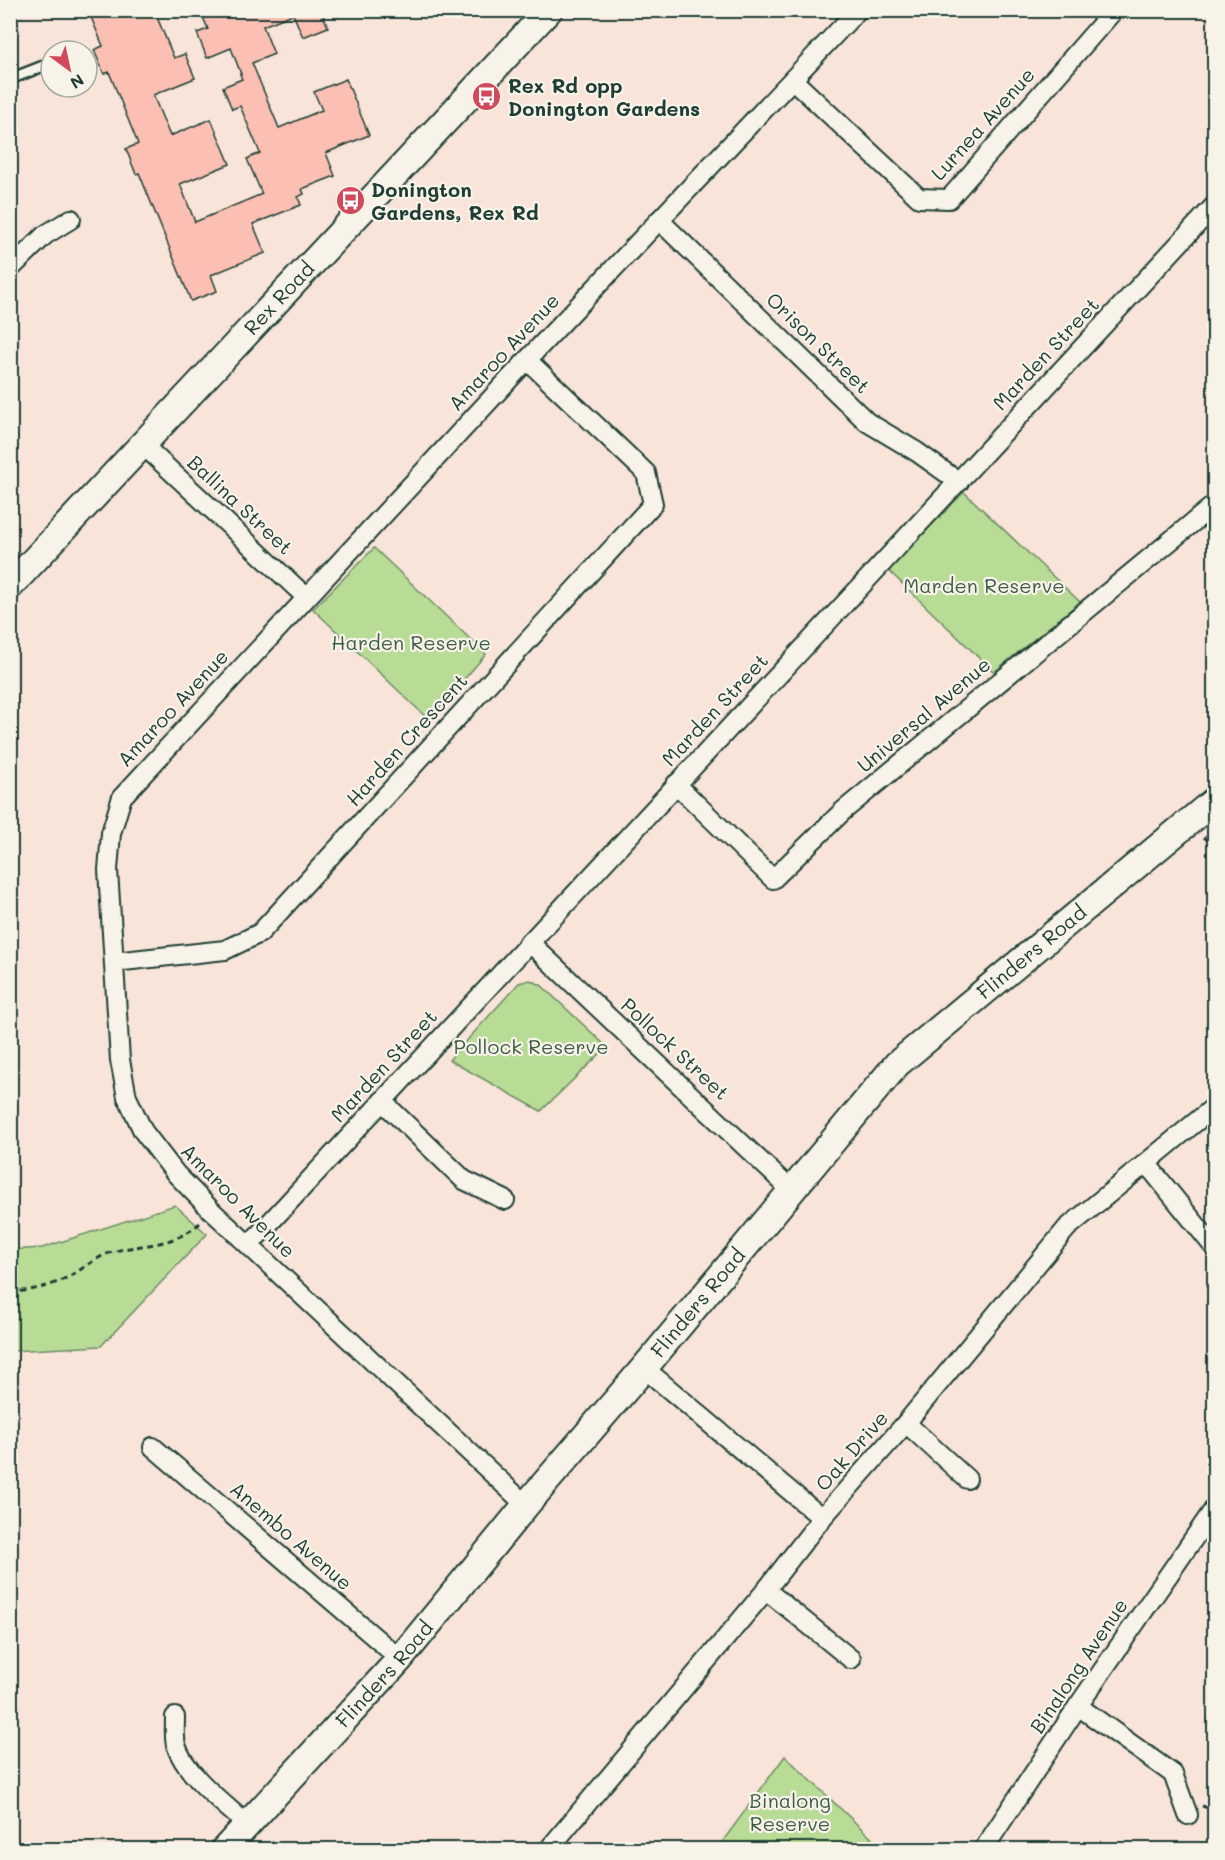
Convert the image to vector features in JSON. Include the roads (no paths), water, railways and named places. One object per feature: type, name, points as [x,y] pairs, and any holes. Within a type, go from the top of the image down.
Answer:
[{"type":"street","name":"Rex Road","points":[[10,586],[549,10]]},
{"type":"street","name":"Amaroo Avenue","points":[[526,1505],[212,1211],[176,1174],[143,1131],[127,1097],[120,1060],[108,870],[111,833],[122,797],[527,360],[858,10]]},
{"type":"street","name":"Lurnea Avenue","points":[[793,80],[919,198],[949,200],[1114,10]]},
{"type":"street","name":"Marden Street","points":[[249,1245],[1215,206]]},
{"type":"street","points":[[10,269],[45,235],[71,219]]},
{"type":"street","name":"Orison Street","points":[[659,219],[867,422],[917,452],[959,482]]},
{"type":"street","name":"Harden Crescent","points":[[114,962],[225,950],[260,933],[653,504],[646,473],[527,360]]},
{"type":"street","name":"Ballina Street","points":[[142,445],[306,597]]},
{"type":"street","name":"Universal Avenue","points":[[676,784],[773,879],[843,812],[1215,505]]},
{"type":"street","name":"Flinders Road","points":[[224,1850],[400,1659],[526,1505],[644,1368],[897,1064],[1215,801]]},
{"type":"street","name":"Pollock Street","points":[[529,942],[791,1190]]},
{"type":"street","points":[[382,1101],[464,1180],[505,1200]]},
{"type":"street","name":"Oak Drive","points":[[548,1850],[765,1590],[822,1518],[906,1423],[1067,1228],[1215,1107]]},
{"type":"street","points":[[1146,1163],[1215,1247]]},
{"type":"street","points":[[644,1368],[822,1518]]},
{"type":"street","points":[[906,1423],[967,1479]]},
{"type":"street","name":"Anembo Avenue","points":[[153,1447],[400,1659]]},
{"type":"street","name":"Binalong Avenue","points":[[983,1850],[1078,1706],[1215,1509]]},
{"type":"street","points":[[765,1590],[851,1659]]},
{"type":"street","points":[[1078,1706],[1173,1774],[1188,1815]]},
{"type":"street","points":[[175,1717],[175,1743],[181,1757],[195,1776],[247,1824]]},
{"type":"lane","points":[[10,79],[39,68]]},
{"type":"place","name":"Rex Rd opp Donington Gardens","points":[[487,97]]},
{"type":"place","name":"Donington Gardens, Rex Rd","points":[[350,201]]},
{"type":"park label","name":"Marden Reserve","points":[[984,586]]},
{"type":"park label","name":"Harden Reserve","points":[[411,643]]},
{"type":"park label","name":"Pollock Reserve","points":[[531,1047]]},
{"type":"park label","name":"Binalong Reserve","points":[[790,1812]]}]
